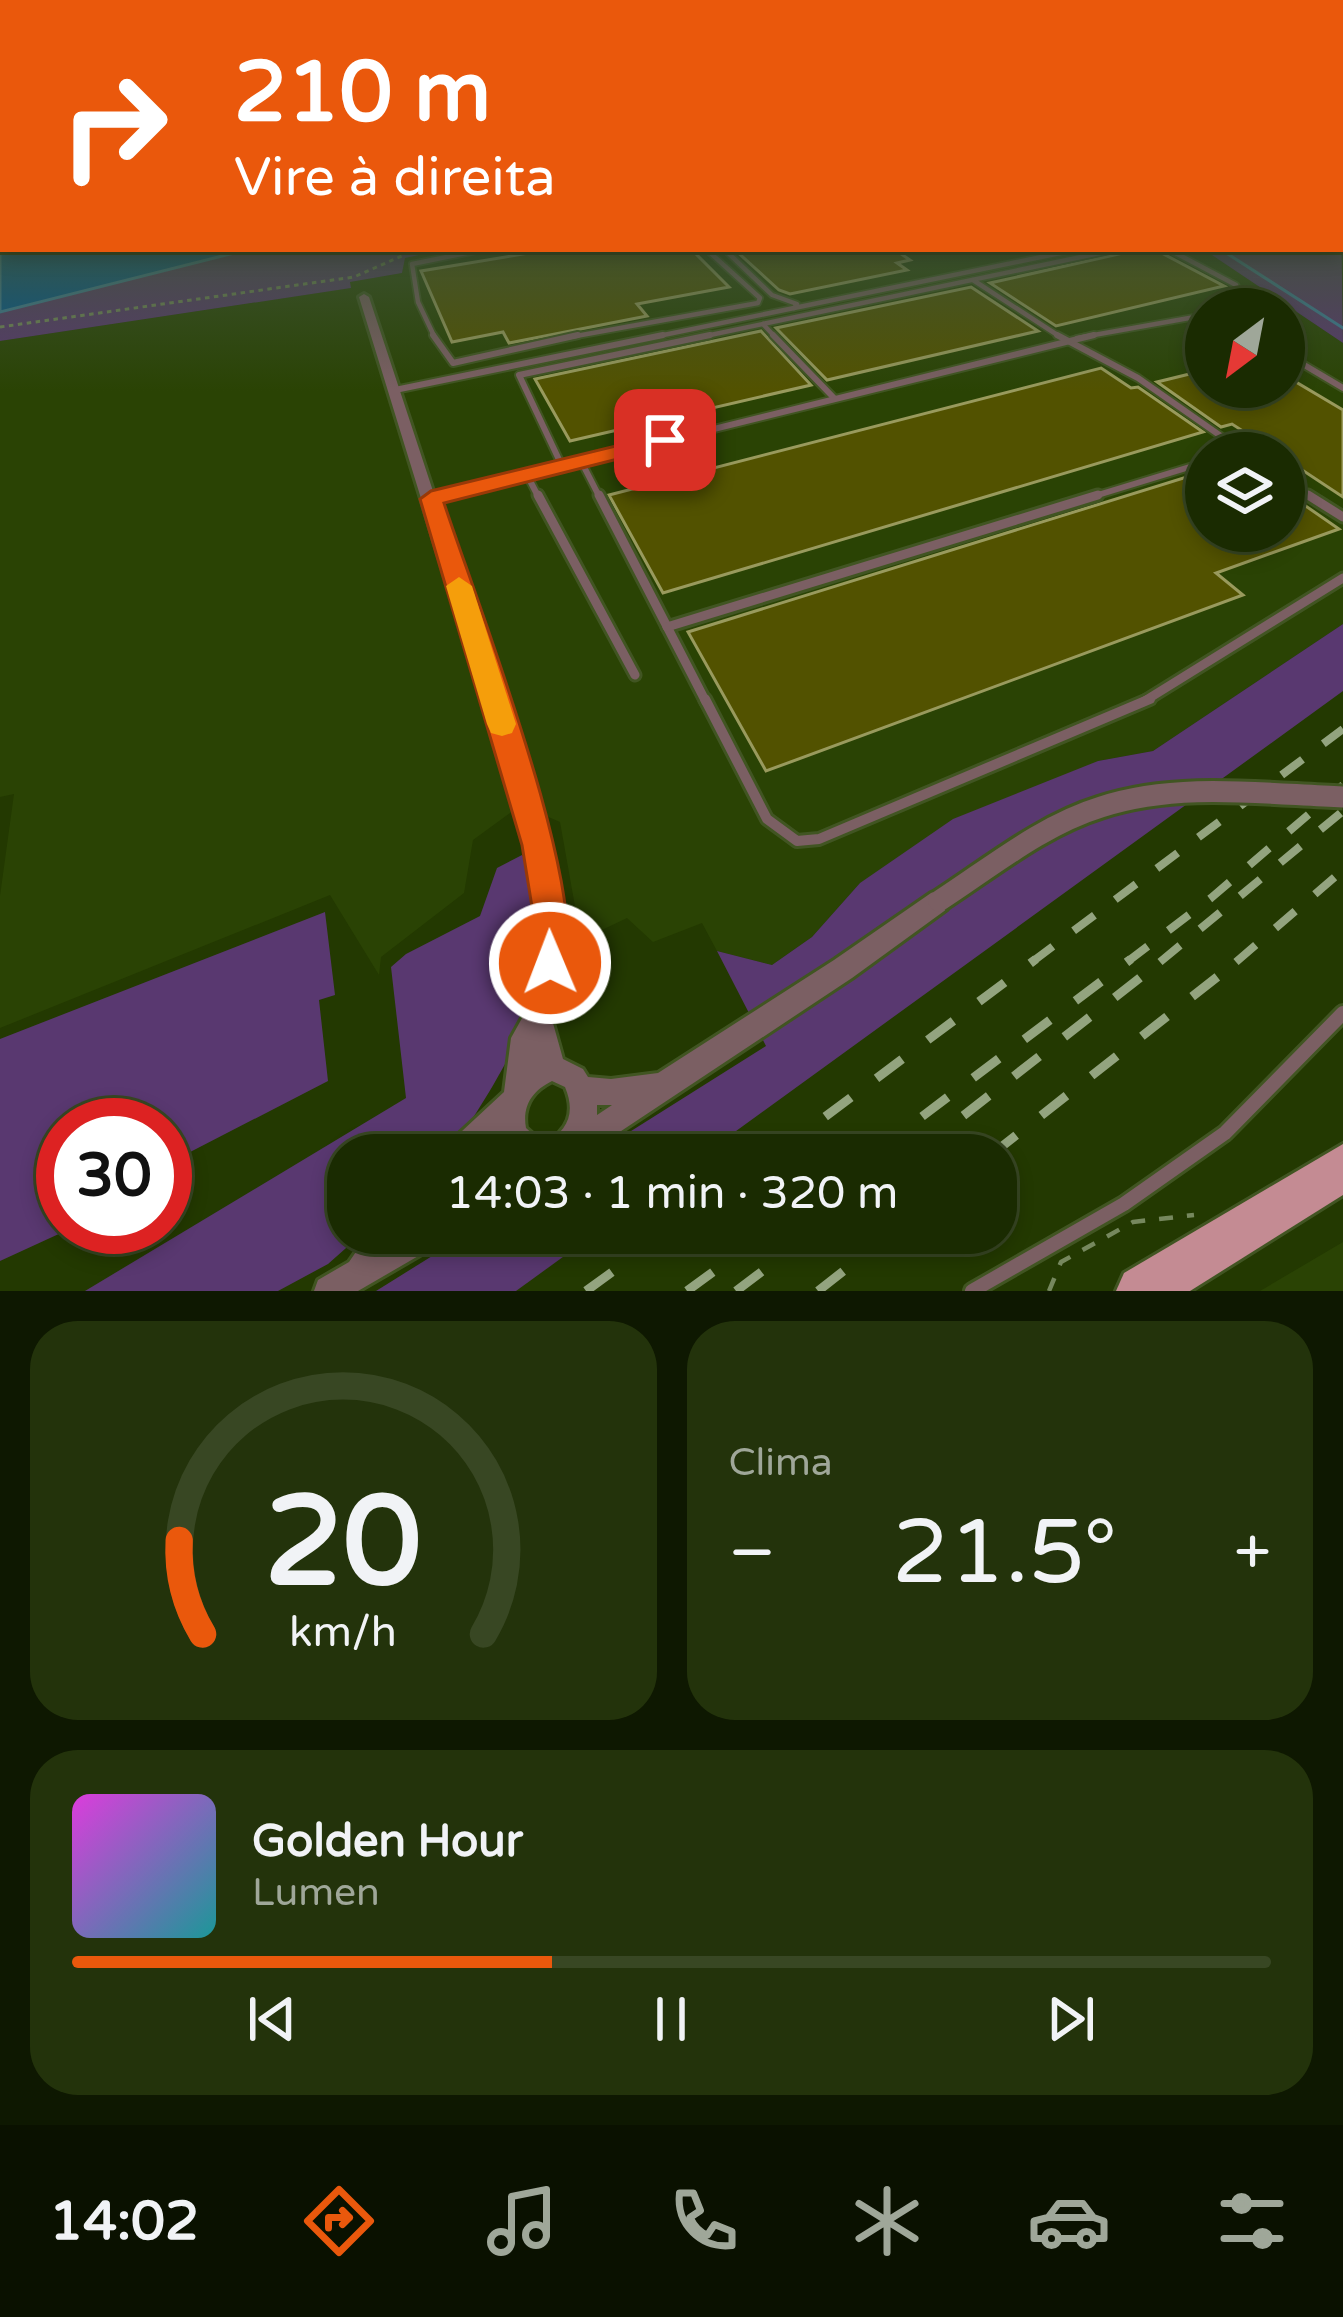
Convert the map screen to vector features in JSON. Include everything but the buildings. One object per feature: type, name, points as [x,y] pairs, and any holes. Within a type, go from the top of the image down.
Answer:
[{"type":"main road","points":[[1142,1291],[1343,1168]]},
{"type":"street","points":[[364,297],[539,845],[551,913],[550,963],[538,1016],[524,1038],[513,1134]]},
{"type":"street","points":[[597,1134],[662,1086],[849,968],[939,901],[1068,819],[1148,794],[1343,797]]},
{"type":"street","points":[[538,1016],[552,1068]]},
{"type":"street","points":[[477,1134],[538,1071],[552,1068],[574,1078],[582,1090],[584,1119],[573,1134]]},
{"type":"street","points":[[582,1090],[662,1086]]},
{"type":"street","points":[[342,1283],[369,1254]]},
{"type":"street","points":[[342,1283],[392,1254]]},
{"type":"lane","points":[[411,270],[410,280],[442,351],[453,362],[622,325],[651,325],[758,303],[760,298],[729,270]]},
{"type":"lane","points":[[746,270],[772,296],[797,304],[794,308]]},
{"type":"lane","points":[[395,390],[977,270]]},
{"type":"lane","points":[[562,466],[519,375],[1019,270]]},
{"type":"lane","points":[[1208,270],[1239,288]]},
{"type":"lane","points":[[973,280],[1065,340],[1138,378],[1212,432]]},
{"type":"lane","points":[[431,499],[1065,340],[1185,319]]},
{"type":"lane","points":[[763,323],[834,398]]},
{"type":"lane","points":[[651,325],[656,335]]},
{"type":"lane","points":[[1305,365],[1343,388]]},
{"type":"lane","points":[[581,461],[766,819],[796,841],[819,839],[1155,697],[1343,578]]},
{"type":"lane","points":[[667,627],[1185,467]]},
{"type":"lane","points":[[527,475],[635,675]]},
{"type":"lane","points":[[1305,493],[1343,517]]},
{"type":"lane","points":[[972,1291],[1124,1204],[1225,1133],[1343,1013]]},
{"type":"path","points":[[0,327],[353,277],[371,270]]},
{"type":"path","points":[[1049,1291],[1061,1262],[1133,1222],[1194,1215]]},
{"type":"shaded area","points":[[166,270],[403,270],[350,282],[351,288],[0,341],[0,312]]},
{"type":"shaded area","points":[[402,270],[1235,270],[1261,288],[1185,288],[1185,408],[1305,408],[1305,317],[1343,343],[1343,624],[1153,751],[1098,761],[860,883],[812,937],[772,965],[717,951],[702,923],[653,942],[627,918],[581,940],[560,822],[521,805],[473,840],[464,893],[381,957],[379,975],[330,895],[0,1028],[0,896],[14,794],[0,797],[0,341],[350,288],[349,282]]},
{"type":"shaded area","points":[[1235,270],[1342,270],[1343,343],[1305,317],[1305,288],[1261,288]]},
{"type":"shaded area","points":[[1343,624],[1343,691],[732,1134],[626,1134],[766,1046],[717,951],[772,965],[812,937],[860,883],[953,819],[1098,761],[1153,751]]},
{"type":"shaded area","points":[[522,855],[530,868],[539,907],[541,953],[532,1010],[493,1086],[461,1134],[346,1134],[406,1098],[391,967],[406,954],[480,916],[497,868]]},
{"type":"shaded area","points":[[325,912],[335,995],[319,1000],[328,1081],[192,1151],[192,1098],[36,1098],[36,1244],[0,1261],[0,1039]]},
{"type":"shaded area","points":[[327,1145],[327,1254],[339,1254],[328,1264],[278,1291],[85,1291],[147,1254],[192,1254],[192,1227]]},
{"type":"shaded area","points":[[1343,1242],[1343,1291],[1260,1291]]},
{"type":"shaded area","points":[[435,1254],[567,1254],[516,1291],[376,1291]]},
{"type":"water","points":[[0,270],[166,270],[0,312]]},
{"type":"waterway","points":[[1253,270],[1343,328]]},
{"type":"railway","points":[[1032,962],[1343,729]]},
{"type":"railway","points":[[1127,962],[1211,898],[1343,785]]},
{"type":"railway","points":[[1160,962],[1343,811]]},
{"type":"railway","points":[[1236,962],[1343,870]]},
{"type":"railway","points":[[802,1134],[1036,959]]},
{"type":"railway","points":[[899,1134],[1131,959]]},
{"type":"railway","points":[[940,1134],[1164,959]]},
{"type":"railway","points":[[1017,1135],[1240,959]]},
{"type":"railway","points":[[586,1291],[637,1254]]},
{"type":"railway","points":[[687,1291],[737,1254]]},
{"type":"railway","points":[[736,1291],[785,1254]]},
{"type":"railway","points":[[818,1291],[865,1254]]},
{"type":"slow traffic","points":[[459,586],[502,724]]},
{"type":"route","points":[[550,963],[551,913],[539,845],[431,499],[665,440]]}]
